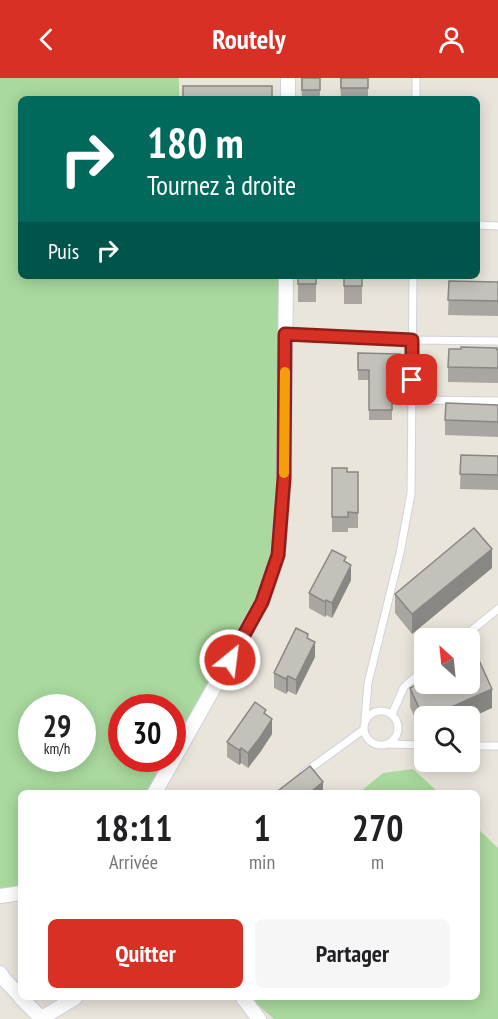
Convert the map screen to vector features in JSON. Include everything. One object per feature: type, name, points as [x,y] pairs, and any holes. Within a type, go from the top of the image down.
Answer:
[{"type":"street","points":[[288,78],[288,96]]},
{"type":"street","points":[[156,790],[262,602],[278,555],[284,478],[286,279]]},
{"type":"street","points":[[0,896],[18,893]]},
{"type":"street","points":[[0,973],[18,994]]},
{"type":"street","points":[[24,1000],[41,1019],[72,1000]]},
{"type":"street","points":[[245,1000],[259,1019]]},
{"type":"lane","points":[[416,78],[416,96]]},
{"type":"lane","points":[[480,225],[498,225]]},
{"type":"lane","points":[[413,279],[411,493],[400,552],[368,683],[363,730],[368,740],[377,745],[414,745]]},
{"type":"lane","points":[[285,334],[412,340],[498,341]]},
{"type":"lane","points":[[412,400],[498,400]]},
{"type":"lane","points":[[475,628],[498,609]]},
{"type":"lane","points":[[392,714],[404,687],[414,678]]},
{"type":"lane","points":[[365,719],[375,712],[387,711],[392,714],[396,719],[398,730],[396,736],[388,744]]},
{"type":"lane","points":[[302,774],[363,730]]},
{"type":"lane","points":[[480,746],[498,746]]},
{"type":"green space","points":[[0,78],[179,78],[179,96],[18,96],[18,279],[286,279],[278,555],[262,602],[186,736],[186,694],[108,694],[108,772],[166,772],[156,790],[18,790],[18,893],[0,896]]},
{"type":"green space","points":[[413,769],[436,790],[363,790],[383,773]]},
{"type":"green space","points":[[480,831],[498,848],[498,1019],[274,1019],[252,1000],[480,1000]]},
{"type":"building","points":[[302,78],[320,78],[320,90],[302,90]]},
{"type":"building","points":[[341,78],[368,78],[368,88],[341,88]]},
{"type":"building","points":[[183,86],[272,86],[272,96],[183,96]]},
{"type":"building","points":[[298,279],[316,279],[316,284],[298,284]]},
{"type":"building","points":[[344,279],[362,279],[362,286],[344,286]]},
{"type":"building","points":[[449,281],[498,282],[498,301],[448,300]]},
{"type":"building","points":[[461,347],[497,348],[498,368],[448,367],[449,349],[461,349]]},
{"type":"building","points":[[358,353],[400,354],[399,371],[392,371],[392,410],[369,410],[369,370],[358,370]]},
{"type":"building","points":[[446,403],[498,405],[498,422],[445,420]]},
{"type":"building","points":[[461,455],[498,456],[498,475],[460,474]]},
{"type":"building","points":[[332,468],[347,468],[347,472],[358,472],[358,513],[348,512],[348,517],[332,517]]},
{"type":"building","points":[[474,528],[492,549],[412,614],[395,594]]},
{"type":"building","points":[[332,550],[346,557],[344,561],[351,565],[332,603],[326,600],[325,602],[309,593]]},
{"type":"building","points":[[296,628],[308,634],[307,638],[315,642],[296,680],[288,676],[286,679],[274,673]]},
{"type":"building","points":[[480,662],[492,689],[454,706],[418,706],[410,688],[414,686],[414,694],[480,694]]},
{"type":"building","points":[[255,702],[266,710],[264,713],[272,719],[248,753],[227,742]]},
{"type":"building","points":[[310,766],[323,782],[313,790],[279,790]]},
{"type":"slow traffic","points":[[284,473],[285,372]]},
{"type":"route","points":[[230,660],[262,602],[278,555],[284,478],[285,334],[412,340],[412,380]]}]
